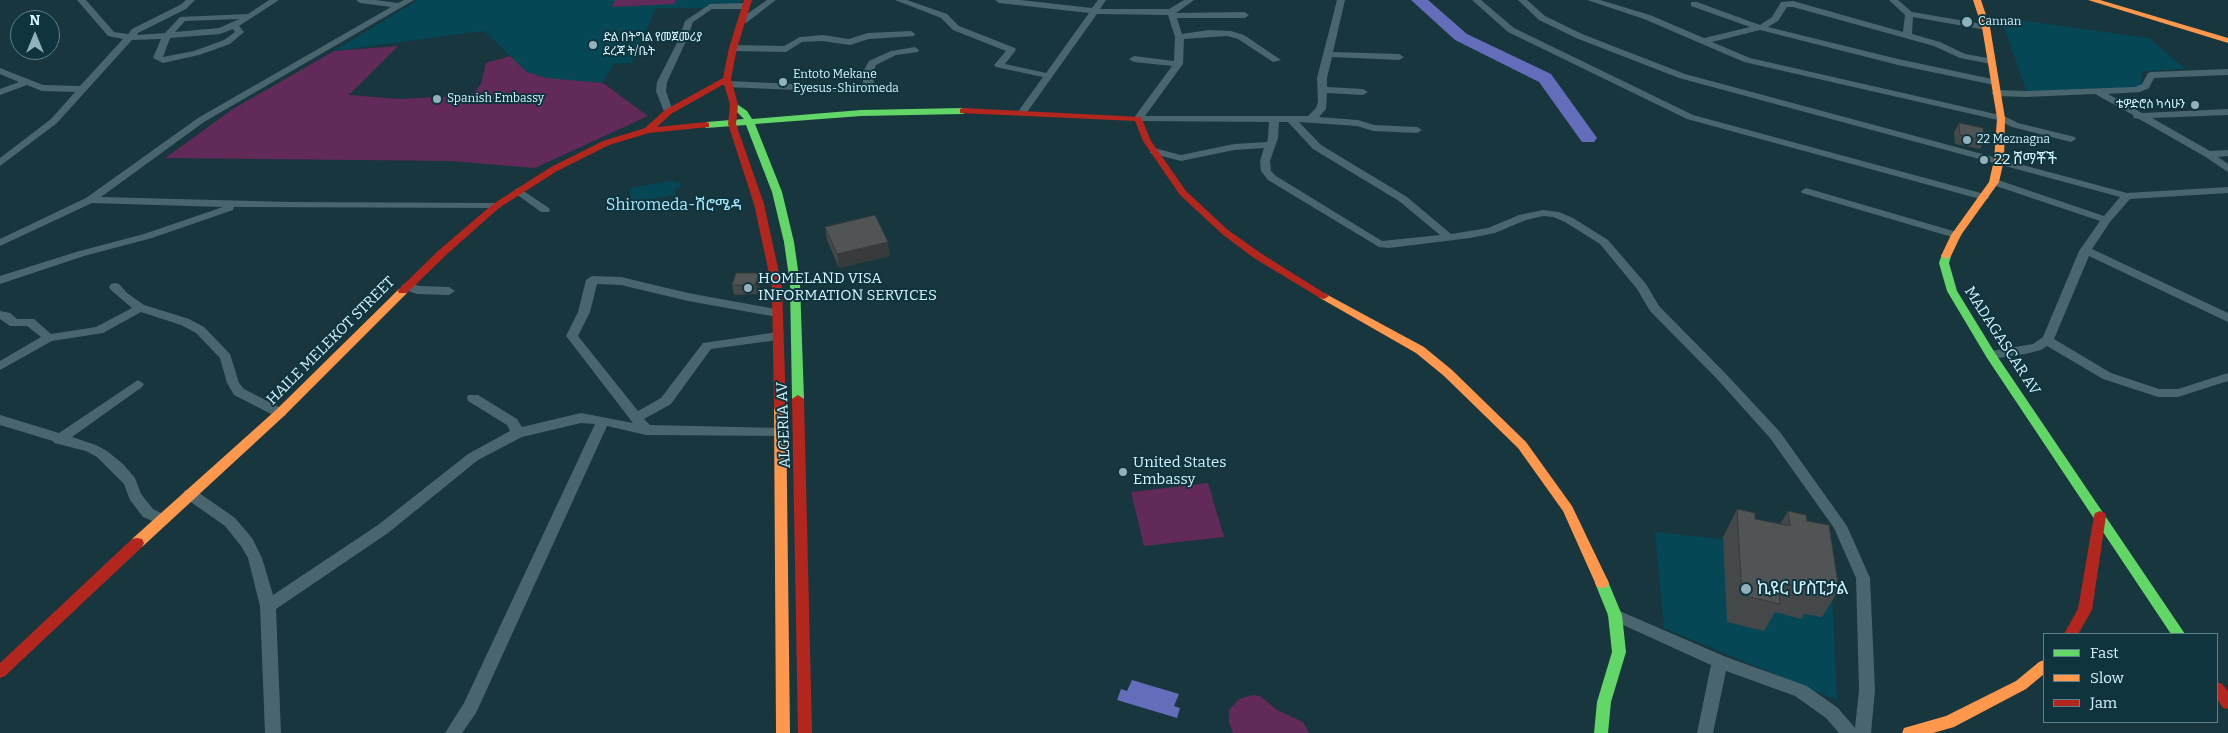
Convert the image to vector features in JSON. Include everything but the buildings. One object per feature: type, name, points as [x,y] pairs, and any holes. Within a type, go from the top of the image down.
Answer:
[{"type":"main road","name":"MADAGASCAR AV","points":[[1977,0],[1986,27],[2001,118],[2000,160],[1994,182],[1956,235],[1944,263],[1946,272],[1958,303],[2177,633]]},
{"type":"main road","points":[[2092,0],[2228,41]]},
{"type":"main road","points":[[732,124],[734,105],[727,81],[733,48],[747,3]]},
{"type":"main road","points":[[648,130],[668,112],[727,81]]},
{"type":"main road","points":[[734,105],[744,113],[750,123]]},
{"type":"main road","name":"HAILE MELEKOT STREET","points":[[0,672],[190,494],[280,413],[364,332],[407,286],[496,206],[589,150],[622,137],[648,130],[750,123],[821,115],[895,111],[1022,113],[1138,120]]},
{"type":"main road","points":[[1138,120],[1142,133],[1183,192],[1224,232],[1258,256],[1420,350],[1448,372],[1522,445],[1568,509],[1588,550],[1615,616],[1620,652],[1604,702],[1601,733]]},
{"type":"main road","name":"ALGERIA AV","points":[[750,123],[777,192],[795,284],[805,733]]},
{"type":"main road","name":"ALGERIA AV","points":[[732,124],[759,204],[777,287],[783,733]]},
{"type":"main road","points":[[2072,633],[2084,610],[2100,516]]},
{"type":"main road","points":[[1909,733],[1949,722],[2021,685],[2043,667]]},
{"type":"main road","points":[[2218,689],[2228,703]]},
{"type":"street","points":[[82,2],[94,0]]},
{"type":"street","points":[[0,163],[54,121],[127,41],[128,36],[138,28],[183,7],[191,0]]},
{"type":"street","points":[[82,2],[111,34],[137,38],[215,32],[234,26],[275,0]]},
{"type":"street","points":[[360,0],[398,6]]},
{"type":"street","points":[[0,243],[90,200],[201,120],[410,0]]},
{"type":"street","points":[[741,26],[772,0]]},
{"type":"street","points":[[890,0],[899,0],[944,16],[956,28],[1012,50],[999,65],[1049,76]]},
{"type":"street","points":[[999,0],[1094,11],[1245,14]]},
{"type":"street","points":[[1022,113],[1102,0]]},
{"type":"street","points":[[1171,14],[1190,0]]},
{"type":"street","points":[[1312,119],[1321,109],[1322,78],[1342,0]]},
{"type":"street","points":[[1476,0],[1511,30],[1690,117],[1984,197]]},
{"type":"street","points":[[1522,0],[1542,18],[1657,68],[2127,196],[2228,190]]},
{"type":"street","points":[[1591,0],[1633,11],[1747,60],[2001,118],[2015,125],[2071,139]]},
{"type":"street","points":[[1893,0],[1909,14],[1986,27]]},
{"type":"street","points":[[668,112],[661,91],[662,82],[683,39],[689,21],[710,7],[747,3]]},
{"type":"street","points":[[1704,41],[1762,28],[1775,19],[1781,7],[1788,3],[1937,44],[1963,56],[1991,61]]},
{"type":"street","points":[[1694,4],[1731,19],[1762,28],[1995,87],[2098,92],[2143,89],[2151,75],[2228,72]]},
{"type":"street","points":[[1138,120],[1178,64],[1180,51],[1179,37],[1171,14]]},
{"type":"street","points":[[1907,36],[1909,14]]},
{"type":"street","points":[[234,26],[240,32],[227,42],[196,53],[160,60],[158,58],[166,37],[173,27],[186,18],[251,16]]},
{"type":"street","points":[[1179,37],[1209,32],[1228,33],[1241,37],[1276,60]]},
{"type":"street","points":[[733,48],[783,49],[800,40],[822,38],[850,42],[868,36],[911,34]]},
{"type":"street","points":[[727,81],[865,90],[869,88],[868,72],[872,63],[894,53],[915,50]]},
{"type":"street","points":[[1328,54],[1399,57]]},
{"type":"street","points":[[1134,59],[1178,64]]},
{"type":"street","points":[[0,71],[24,83],[50,90],[82,89]]},
{"type":"street","points":[[0,92],[24,83]]},
{"type":"street","points":[[1322,90],[1363,92]]},
{"type":"street","points":[[2098,92],[2137,116],[2208,154],[2228,169]]},
{"type":"street","points":[[2137,116],[2228,112]]},
{"type":"street","points":[[1138,120],[1312,119],[1358,122],[1373,128],[1417,130]]},
{"type":"street","points":[[1274,120],[1265,161],[1266,170],[1272,178],[1379,244],[1389,245],[1491,231],[1534,214],[1555,214],[1569,220],[1604,242],[1642,287],[1654,308],[1722,377],[1775,436],[1840,526],[1863,578],[1867,690],[1862,733]]},
{"type":"street","points":[[1292,120],[1317,147],[1403,199],[1448,237]]},
{"type":"street","points":[[1154,151],[1181,158],[1234,147],[1270,145]]},
{"type":"street","points":[[2208,154],[2228,153]]},
{"type":"street","points":[[1994,182],[2106,220]]},
{"type":"street","points":[[519,191],[545,210]]},
{"type":"street","points":[[1806,191],[1956,235]]},
{"type":"street","points":[[1991,354],[2025,350],[2046,340],[2086,250],[2106,220],[2127,196]]},
{"type":"street","points":[[90,200],[238,204],[496,206]]},
{"type":"street","points":[[0,280],[80,254],[148,236],[238,204]]},
{"type":"street","points":[[2086,250],[2228,318]]},
{"type":"street","points":[[646,430],[572,336],[584,312],[592,280],[621,281],[696,299],[777,313]]},
{"type":"street","points":[[407,286],[417,290],[449,291]]},
{"type":"street","points":[[115,287],[140,308],[185,322],[200,330],[226,357],[233,383],[239,392],[280,413]]},
{"type":"street","points":[[0,366],[49,338],[99,330],[140,308]]},
{"type":"street","points":[[0,315],[6,316],[14,324],[30,322],[49,338]]},
{"type":"street","points":[[637,417],[666,401],[707,346],[778,336]]},
{"type":"street","points":[[2046,340],[2107,376],[2158,393],[2178,393],[2228,377]]},
{"type":"street","points":[[59,440],[138,384]]},
{"type":"street","points":[[473,398],[512,422],[518,434]]},
{"type":"street","points":[[268,606],[383,529],[473,457],[518,434],[572,419],[603,421],[646,430],[780,433]]},
{"type":"street","points":[[0,420],[59,440],[91,448],[102,454],[130,482],[135,496],[148,513],[162,520]]},
{"type":"street","points":[[453,733],[470,708],[603,421]]},
{"type":"street","points":[[190,494],[230,522],[248,542],[255,558],[268,606],[273,733]]},
{"type":"street","points":[[1615,616],[1720,662],[1801,691],[1832,713],[1849,733]]},
{"type":"street","points":[[1705,733],[1720,662]]},
{"type":"shaded area","points":[[418,0],[742,0],[739,8],[656,8],[632,63],[613,64],[603,83],[549,79],[527,72],[484,31],[334,51]]},
{"type":"shaded area","points":[[615,0],[676,0],[674,4],[612,7]]},
{"type":"shaded area","points":[[2005,18],[2149,38],[2186,69],[2144,71],[2141,73],[2141,86],[2129,88],[2027,92],[2002,22]]},
{"type":"shaded area","points":[[398,46],[349,95],[400,99],[472,95],[481,84],[486,63],[510,56],[527,72],[546,78],[603,83],[648,116],[535,168],[451,161],[165,158],[233,109],[334,51]]},
{"type":"shaded area","points":[[674,180],[674,183],[680,182],[681,187],[675,188],[675,195],[631,202],[630,188]]},
{"type":"shaded area","points":[[1208,483],[1224,537],[1144,546],[1131,492]]},
{"type":"shaded area","name":"ኪዩር ሆስፒታል","points":[[1655,532],[1830,550],[1837,700],[1664,628]]},
{"type":"shaded area","points":[[1253,695],[1260,696],[1277,710],[1303,722],[1309,733],[1233,733],[1229,723],[1229,710],[1239,699]]},
{"type":"water","points":[[1132,680],[1179,694],[1174,706],[1180,708],[1177,718],[1117,700],[1121,689],[1127,691]]},
{"type":"waterway","points":[[1419,0],[1461,37],[1545,78],[1588,138]]},
{"type":"traffic: fast","points":[[734,105],[744,113],[750,123],[777,192],[789,242],[795,284],[798,399]]},
{"type":"traffic: fast","points":[[706,125],[861,113],[963,111]]},
{"type":"traffic: fast","points":[[1946,256],[1944,263],[1952,291],[1991,355],[2177,633]]},
{"type":"traffic: fast","points":[[1601,733],[1604,702],[1619,652],[1615,615],[1602,583]]},
{"type":"traffic: slow","points":[[1946,256],[1956,235],[1994,182],[1999,160],[2001,118],[1986,27],[1977,0]]},
{"type":"traffic: slow","points":[[2092,0],[2228,41]]},
{"type":"traffic: slow","points":[[137,543],[280,413],[403,291]]},
{"type":"traffic: slow","points":[[1324,296],[1420,350],[1448,373],[1522,445],[1568,509],[1602,583]]},
{"type":"traffic: slow","points":[[780,408],[783,733]]},
{"type":"traffic: slow","points":[[1909,733],[1949,722],[2021,685],[2043,667]]},
{"type":"traffic: jam","points":[[734,105],[727,79],[733,48],[748,0]]},
{"type":"traffic: jam","points":[[648,130],[668,112],[727,79]]},
{"type":"traffic: jam","points":[[734,105],[732,124],[759,204],[777,287],[780,408]]},
{"type":"traffic: jam","points":[[963,111],[1138,119],[1147,141],[1183,193],[1225,232],[1258,256],[1324,296]]},
{"type":"traffic: jam","points":[[403,291],[442,253],[496,206],[554,169],[606,143],[648,130],[706,125]]},
{"type":"traffic: jam","points":[[798,399],[805,733]]},
{"type":"traffic: jam","points":[[2072,633],[2085,610],[2100,516]]},
{"type":"traffic: jam","points":[[0,672],[137,543]]},
{"type":"traffic: jam","points":[[2218,689],[2228,703]]},
{"type":"place","name":"Cannan","points":[[1967,22]]},
{"type":"place","name":"ድል በትግል የመጀመሪያ ደረጃ ት/ቤት","points":[[593,45]]},
{"type":"place","name":"Entoto Mekane Eyesus-Shiromeda","points":[[783,82]]},
{"type":"place","name":"Spanish Embassy","points":[[437,99]]},
{"type":"place","name":"ቴዎድሮስ ካሳሁን","points":[[2195,105]]},
{"type":"place","name":"22 Meznagna","points":[[1967,140]]},
{"type":"place","name":"22 ሸማቾች","points":[[1984,160]]},
{"type":"place","name":"HOMELAND VISA INFORMATION SERVICES","points":[[748,288]]},
{"type":"place","name":"United States Embassy","points":[[1123,472]]},
{"type":"place","name":"ኪዩር ሆስፒታል","points":[[1746,589]]},
{"type":"district","name":"Shiromeda-ሽሮሜዳ","points":[[674,206]]}]
